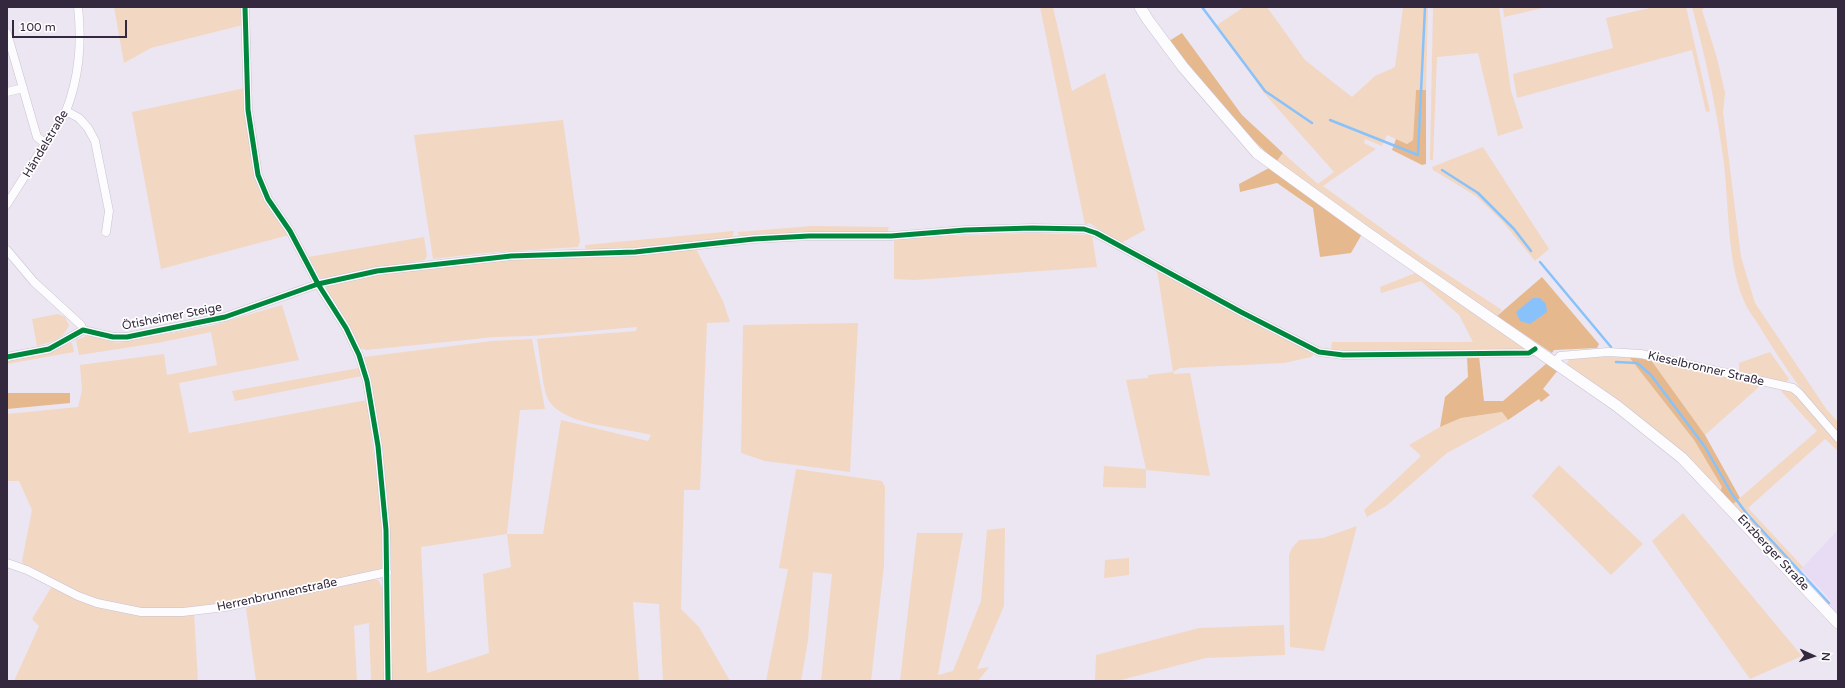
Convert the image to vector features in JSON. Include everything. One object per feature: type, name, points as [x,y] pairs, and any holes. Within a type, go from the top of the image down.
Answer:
[{"type":"main road","name":"Enzberger Straße","points":[[1140,7],[1183,67],[1258,153],[1366,232],[1555,362],[1682,458],[1838,623]]},
{"type":"street","name":"Händelstraße","points":[[7,204],[66,111],[75,82],[78,62],[80,40],[78,7]]},
{"type":"street","points":[[244,7],[248,110],[258,175],[268,199],[290,231],[318,284],[351,338],[359,354],[367,381],[382,481],[387,572],[388,681]]},
{"type":"street","points":[[7,33],[37,137],[46,144]]},
{"type":"street","points":[[7,92],[23,88]]},
{"type":"street","points":[[66,111],[79,118],[88,128],[95,141],[109,211],[106,232]]},
{"type":"street","name":"Ötisheimer Steige","points":[[83,330],[120,338],[188,326],[254,308],[318,284],[376,271],[511,256],[635,252],[754,239],[809,236],[891,236],[965,230],[1032,228],[1084,230],[1096,233],[1241,312],[1319,352],[1343,355],[1529,353],[1535,349]]},
{"type":"street","points":[[7,250],[34,282],[81,325],[83,330],[50,349],[7,358]]},
{"type":"street","name":"Kieselbronner Straße","points":[[1555,362],[1560,356],[1608,352],[1642,354],[1793,388],[1838,438]]},
{"type":"street","name":"Herrenbrunnenstraße","points":[[7,563],[27,570],[78,596],[98,603],[141,612],[183,612],[225,607],[387,572]]},
{"type":"shaded area","points":[[114,7],[241,7],[243,25],[151,48],[124,63]]},
{"type":"shaded area","points":[[1040,7],[1053,7],[1072,91],[1105,73],[1145,230],[1121,243],[1089,223],[1085,225]]},
{"type":"shaded area","points":[[1244,7],[1267,7],[1305,60],[1352,97],[1375,76],[1395,67],[1403,7],[1428,7],[1426,90],[1416,91],[1413,140],[1407,144],[1387,135],[1382,146],[1365,139],[1364,143],[1376,149],[1323,186],[1424,259],[1502,310],[1497,316],[1315,191],[1276,162],[1283,153],[1318,184],[1334,172],[1264,93],[1217,25]]},
{"type":"shaded area","points":[[1433,7],[1499,7],[1511,91],[1523,128],[1498,136],[1478,53],[1437,57],[1433,160],[1430,160]]},
{"type":"shaded area","points":[[1503,7],[1547,7],[1504,17]]},
{"type":"shaded area","points":[[1654,7],[1686,7],[1710,111],[1706,112],[1692,50],[1517,98],[1513,74],[1613,48],[1606,18]]},
{"type":"shaded area","points":[[1692,7],[1705,7],[1702,10],[1717,58],[1725,93],[1723,112],[1741,257],[1755,303],[1827,410],[1838,422],[1838,433],[1817,409],[1787,370],[1748,308],[1738,286],[1734,269],[1726,180],[1718,124]]},
{"type":"shaded area","points":[[1182,33],[1242,115],[1283,153],[1276,162],[1240,127],[1169,41]]},
{"type":"shaded area","points":[[245,88],[263,197],[289,235],[161,269],[132,112]]},
{"type":"shaded area","points":[[1416,90],[1426,90],[1426,164],[1422,165],[1392,150],[1396,139],[1407,144],[1413,140]]},
{"type":"shaded area","points":[[563,120],[580,241],[578,247],[485,253],[433,259],[414,135]]},
{"type":"shaded area","points":[[1483,147],[1549,249],[1535,261],[1502,221],[1476,196],[1433,170],[1432,167]]},
{"type":"shaded area","points":[[1269,168],[1362,234],[1351,253],[1320,257],[1313,208],[1277,183],[1240,192],[1239,184]]},
{"type":"shaded area","points":[[812,226],[889,227],[887,233],[739,237],[738,232]]},
{"type":"shaded area","points":[[734,231],[732,238],[636,249],[586,251],[585,245]]},
{"type":"shaded area","points":[[1032,233],[1092,235],[1097,267],[915,280],[894,279],[894,241],[898,238]]},
{"type":"shaded area","points":[[424,237],[427,256],[425,260],[321,279],[308,257]]},
{"type":"shaded area","points":[[696,249],[723,301],[730,322],[707,323],[700,490],[684,490],[681,609],[699,627],[730,681],[663,681],[659,604],[633,602],[639,681],[392,681],[389,518],[380,443],[364,357],[492,341],[532,339],[545,409],[520,410],[507,534],[543,534],[561,420],[648,441],[651,435],[578,420],[564,414],[554,407],[545,391],[537,339],[636,331],[637,327],[531,336],[495,337],[366,350],[360,348],[326,289],[327,286],[382,273],[524,258]],"holes":[[[507,534],[511,567],[483,574],[489,653],[427,673],[421,547]]]},
{"type":"shaded area","points":[[1157,270],[1270,332],[1313,352],[1313,355],[1311,357],[1284,363],[1180,368],[1173,372]]},
{"type":"shaded area","points":[[1418,272],[1528,348],[1526,351],[1331,350],[1332,342],[1473,342],[1459,315],[1421,281],[1381,293],[1380,287]]},
{"type":"shaded area","points":[[1542,277],[1599,344],[1597,348],[1554,350],[1552,353],[1497,316]]},
{"type":"shaded area","points":[[282,305],[299,360],[179,383],[189,433],[367,400],[382,520],[384,564],[381,570],[239,602],[204,607],[168,609],[132,607],[97,600],[65,587],[47,577],[46,574],[25,567],[22,561],[32,510],[19,481],[7,481],[7,414],[78,407],[82,390],[80,365],[164,354],[167,375],[217,365],[211,332],[157,343],[79,355],[76,340],[89,335],[117,343],[210,326]]},
{"type":"shaded area","points":[[58,314],[65,317],[69,325],[66,330],[56,340],[37,346],[32,319]]},
{"type":"shaded area","points":[[858,323],[850,472],[765,461],[741,453],[743,325]]},
{"type":"shaded area","points":[[72,343],[74,352],[7,364],[7,361],[49,353]]},
{"type":"shaded area","points":[[1770,352],[1789,379],[1786,383],[1739,371],[1739,363]]},
{"type":"shaded area","points":[[1603,355],[1629,357],[1694,440],[1722,487],[1720,491],[1568,366],[1567,363],[1570,358]]},
{"type":"shaded area","points":[[1479,356],[1484,401],[1503,401],[1547,363],[1558,370],[1543,389],[1550,395],[1541,402],[1539,399],[1508,420],[1502,412],[1461,418],[1440,427],[1445,397],[1468,377],[1467,357]]},
{"type":"shaded area","points":[[1629,357],[1651,360],[1705,435],[1740,498],[1733,504],[1720,491],[1722,487],[1694,440]]},
{"type":"shaded area","points":[[1651,360],[1760,386],[1705,435]]},
{"type":"shaded area","points":[[359,368],[362,376],[235,401],[232,391]]},
{"type":"shaded area","points":[[1173,372],[1174,374],[1190,373],[1210,476],[1146,470],[1146,488],[1103,487],[1104,466],[1146,469],[1126,380],[1148,378],[1148,375]]},
{"type":"shaded area","points":[[1785,389],[1794,393],[1838,440],[1838,451],[1825,439],[1748,508],[1803,567],[1797,573],[1733,504],[1817,431],[1781,391]]},
{"type":"shaded area","points":[[7,393],[70,393],[70,403],[7,409]]},
{"type":"shaded area","points":[[1502,412],[1508,420],[1447,453],[1386,506],[1367,517],[1364,510],[1421,456],[1409,445],[1440,427],[1461,418]]},
{"type":"shaded area","points":[[1559,465],[1643,544],[1611,575],[1532,496]]},
{"type":"shaded area","points":[[796,469],[882,481],[885,487],[884,565],[871,681],[821,681],[832,574],[813,572],[808,640],[801,681],[766,681],[788,569],[779,568]]},
{"type":"shaded area","points":[[1683,513],[1802,656],[1750,679],[1652,541]]},
{"type":"shaded area","points":[[1357,526],[1324,651],[1290,647],[1289,555],[1292,548],[1299,540],[1323,538]]},
{"type":"shaded area","points":[[1005,528],[1004,606],[977,669],[989,667],[978,681],[900,681],[917,533],[963,533],[938,675],[953,671],[981,601],[987,530]]},
{"type":"shaded area","points":[[1838,530],[1838,617],[1827,605],[1831,601],[1801,569]]},
{"type":"shaded area","points":[[1129,558],[1129,575],[1104,578],[1105,560]]},
{"type":"shaded area","points":[[368,579],[378,580],[383,589],[385,681],[371,681],[369,623],[354,626],[357,681],[256,681],[246,608]]},
{"type":"shaded area","points":[[52,586],[98,605],[194,613],[198,681],[14,681],[39,626],[32,619]]},
{"type":"shaded area","points":[[1284,625],[1285,655],[1206,658],[1117,681],[1095,681],[1096,655],[1199,628]]},
{"type":"water","points":[[1533,298],[1540,298],[1546,304],[1547,312],[1530,324],[1520,321],[1516,312]]},
{"type":"waterway","points":[[1202,7],[1265,91],[1312,123]]},
{"type":"waterway","points":[[1330,120],[1418,155],[1425,7]]},
{"type":"waterway","points":[[1442,170],[1478,193],[1514,229],[1531,251]]},
{"type":"waterway","points":[[1540,262],[1611,347]]},
{"type":"waterway","points":[[1616,362],[1637,363],[1651,375],[1705,447],[1732,494],[1747,514],[1829,603]]},
{"type":"cycle path","points":[[245,7],[248,110],[258,175],[268,199],[290,231],[318,284],[346,328],[359,355],[367,381],[378,446],[386,530],[388,681]]},
{"type":"cycle path","points":[[7,357],[49,349],[83,330],[113,337],[127,337],[225,317],[318,284],[377,271],[511,256],[635,252],[754,239],[809,236],[891,236],[965,230],[1032,228],[1084,229],[1096,233],[1241,312],[1319,352],[1343,355],[1529,353],[1535,349]]}]
